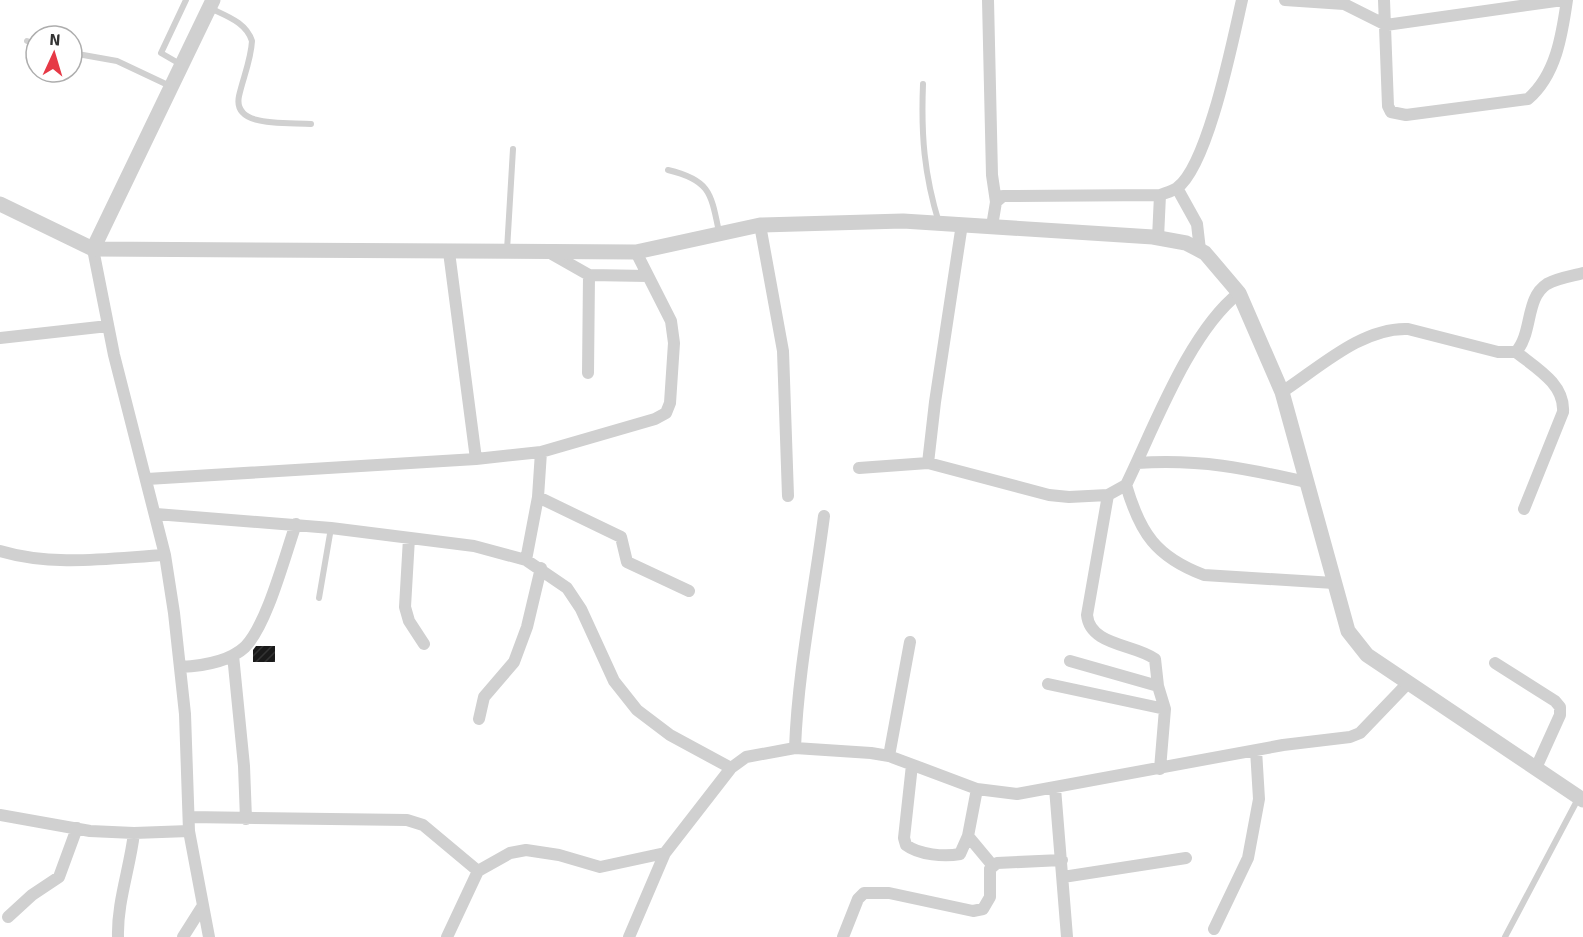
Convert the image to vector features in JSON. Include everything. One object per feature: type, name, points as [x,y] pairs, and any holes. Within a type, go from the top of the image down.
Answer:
[{"type":"street","points":[[988,0],[992,175],[996,202],[992,226]]},
{"type":"street","points":[[996,202],[1003,196],[1015,195],[1160,195],[1177,188],[1190,172],[1214,114],[1242,0]]},
{"type":"street","points":[[1285,0],[1343,2],[1386,25],[1476,6],[1565,0],[1561,38],[1548,74],[1539,90],[1528,99],[1396,115],[1388,106],[1386,25],[1384,0]]},
{"type":"street","points":[[209,937],[189,831],[180,667],[165,555],[108,326],[93,249],[211,4]]},
{"type":"street","points":[[1177,188],[1197,224],[1200,250]]},
{"type":"street","points":[[1158,238],[1160,195]]},
{"type":"street","points":[[0,204],[93,249],[552,254],[636,252],[759,225],[903,221],[1158,238],[1186,243],[1200,250],[1239,293],[1281,392],[1348,631],[1354,641],[1367,655],[1581,799]]},
{"type":"street","points":[[928,463],[962,224]]},
{"type":"street","points":[[759,225],[783,351],[788,496]]},
{"type":"street","points":[[449,252],[476,459]]},
{"type":"street","points":[[147,479],[476,459],[541,452],[656,419],[666,413],[670,403],[674,343],[671,321],[636,252]]},
{"type":"street","points":[[552,254],[590,275],[648,276]]},
{"type":"street","points":[[1516,352],[1523,344],[1539,291],[1548,283],[1583,273]]},
{"type":"street","points":[[588,373],[590,275]]},
{"type":"street","points":[[859,468],[928,463],[1049,495],[1089,498],[1108,495],[1126,485],[1181,372],[1211,320],[1222,306],[1239,293]]},
{"type":"street","points":[[0,338],[108,326]]},
{"type":"street","points":[[1281,392],[1375,333],[1393,329],[1408,329],[1498,352],[1516,352],[1560,389],[1564,400],[1563,412],[1524,508]]},
{"type":"street","points":[[526,560],[538,497],[541,452]]},
{"type":"street","points":[[1137,463],[1181,460],[1211,462],[1306,482]]},
{"type":"street","points":[[1126,485],[1142,529],[1152,543],[1185,568],[1204,575],[1334,583]]},
{"type":"street","points":[[1108,495],[1087,615],[1088,624],[1092,631],[1107,639],[1148,654],[1155,659],[1158,686],[1165,709],[1160,770]]},
{"type":"street","points":[[538,497],[621,537],[627,562],[689,591]]},
{"type":"street","points":[[156,514],[331,528],[474,546],[526,560],[567,588],[581,609],[614,681],[637,710],[670,735],[731,768]]},
{"type":"street","points":[[795,748],[802,649],[814,592],[824,516]]},
{"type":"street","points":[[180,667],[201,666],[233,655],[244,647],[261,621],[296,524]]},
{"type":"street","points":[[409,538],[405,606],[409,621],[424,644]]},
{"type":"street","points":[[0,551],[26,557],[73,560],[165,555]]},
{"type":"street","points":[[479,719],[484,697],[514,662],[526,627],[540,568]]},
{"type":"street","points":[[889,756],[910,642]]},
{"type":"street","points":[[233,655],[244,766],[246,819]]},
{"type":"street","points":[[1070,661],[1158,686]]},
{"type":"street","points":[[1495,663],[1555,701],[1560,707],[1560,716],[1536,768]]},
{"type":"street","points":[[629,937],[665,853],[731,768],[746,757],[795,748],[889,756],[977,789],[1017,794],[1160,770],[1256,750],[1350,737],[1360,733],[1408,682]]},
{"type":"street","points":[[1048,684],[1165,709]]},
{"type":"street","points":[[1214,929],[1248,858],[1259,799],[1256,750]]},
{"type":"street","points":[[912,765],[904,838],[906,845],[918,851],[951,856],[960,854],[968,836],[977,789]]},
{"type":"street","points":[[1055,788],[1067,937]]},
{"type":"street","points":[[0,815],[77,828],[134,833],[189,831]]},
{"type":"street","points":[[189,817],[408,820],[423,825],[478,871]]},
{"type":"street","points":[[8,917],[32,895],[59,877],[77,828]]},
{"type":"street","points":[[118,937],[118,908],[130,862],[134,833]]},
{"type":"street","points":[[968,836],[993,866]]},
{"type":"street","points":[[447,937],[478,871],[494,860],[526,850],[559,855],[600,867],[665,853]]},
{"type":"street","points":[[1063,877],[1186,858]]},
{"type":"street","points":[[993,866],[1009,861],[1062,860]]},
{"type":"street","points":[[843,937],[858,899],[864,894],[889,893],[957,910],[983,909],[990,897],[989,876],[993,866]]},
{"type":"street","points":[[183,937],[202,907]]},
{"type":"lane","points":[[182,65],[161,53],[186,0]]},
{"type":"lane","points":[[211,4],[240,23],[249,32],[252,41],[238,99],[240,112],[247,118],[257,120],[311,123]]},
{"type":"lane","points":[[84,54],[98,55],[117,61],[171,87]]},
{"type":"lane","points":[[923,84],[921,135],[925,170],[939,223]]},
{"type":"lane","points":[[507,253],[513,149]]},
{"type":"lane","points":[[668,171],[688,175],[700,181],[711,194],[719,232]]},
{"type":"lane","points":[[319,598],[331,528]]},
{"type":"lane","points":[[1505,937],[1581,799]]},
{"type":"building","points":[[256,646],[275,646],[275,662],[253,662],[253,650]]}]
